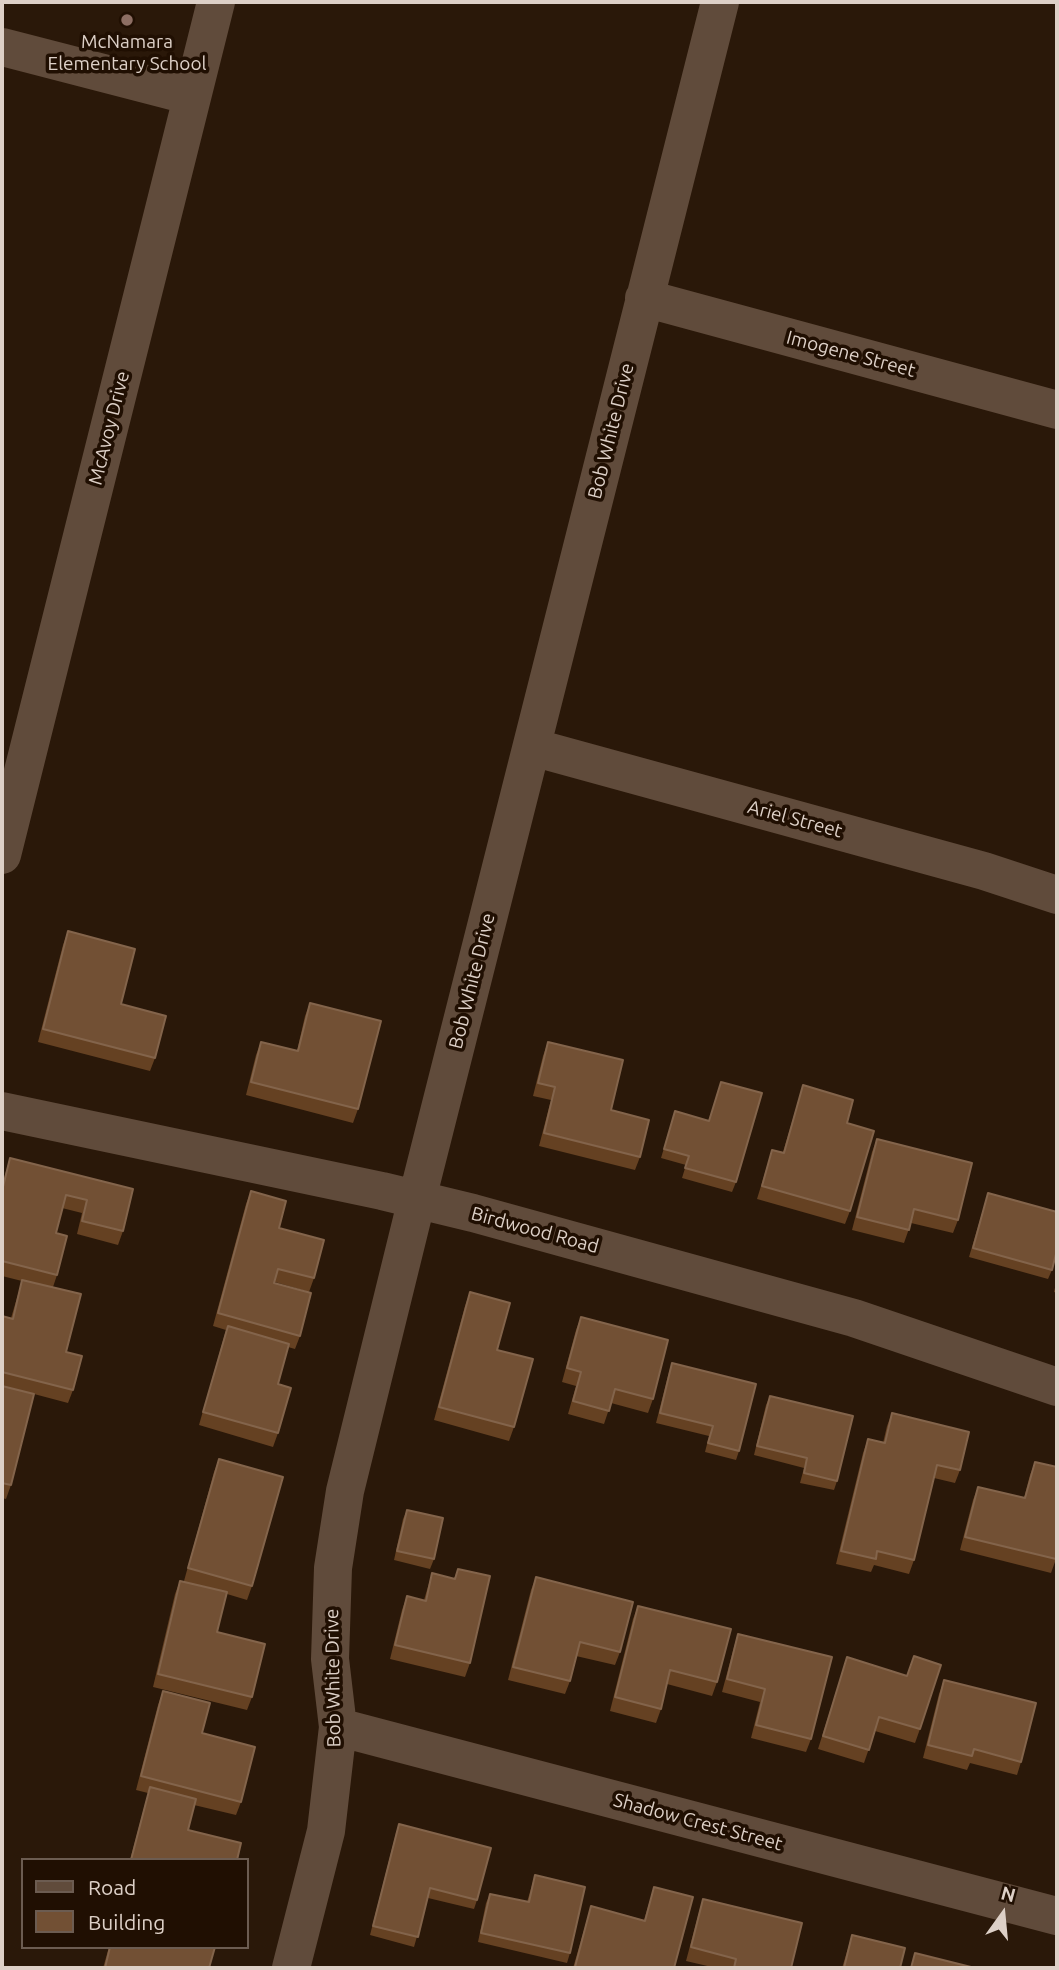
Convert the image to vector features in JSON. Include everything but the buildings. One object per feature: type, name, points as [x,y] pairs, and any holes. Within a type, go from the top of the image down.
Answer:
[{"type":"street","name":"McAvoy Drive","points":[[2,855],[216,2]]},
{"type":"street","name":"Bob White Drive","points":[[291,1968],[326,1831],[338,1727],[330,1659],[333,1568],[345,1491],[720,2]]},
{"type":"street","points":[[2,47],[192,96]]},
{"type":"street","name":"Imogene Street","points":[[644,298],[1057,410]]},
{"type":"street","name":"Ariel Street","points":[[532,747],[984,871],[1057,895]]},
{"type":"street","name":"Birdwood Road","points":[[2,1111],[417,1199],[854,1318],[1057,1387]]},
{"type":"street","name":"Shadow Crest Street","points":[[338,1727],[1057,1916]]},
{"type":"place","name":"McNamara Elementary School","points":[[127,20]]}]
